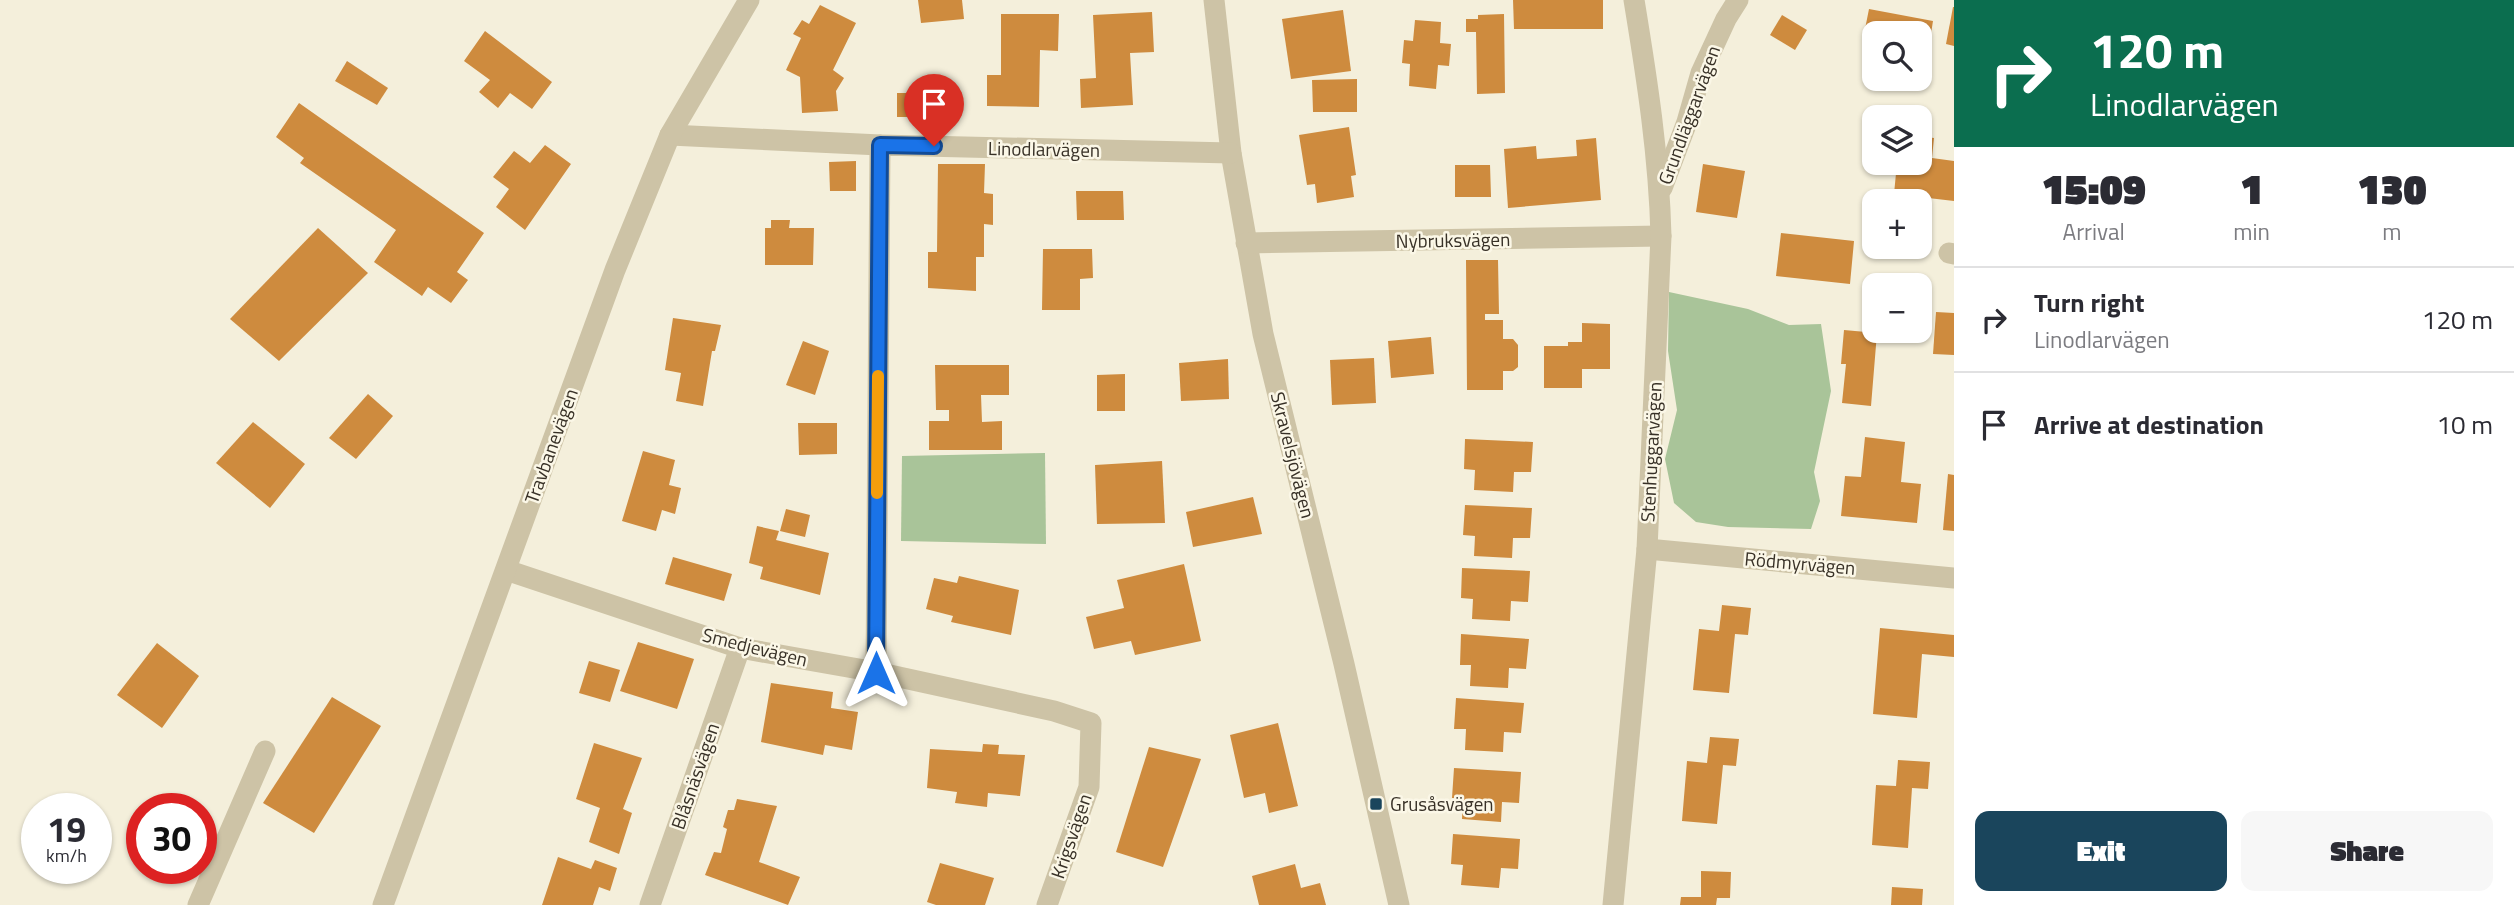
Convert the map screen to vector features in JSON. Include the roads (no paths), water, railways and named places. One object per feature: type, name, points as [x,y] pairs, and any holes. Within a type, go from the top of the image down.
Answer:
[{"type":"street","name":"Travbanevägen","points":[[383,905],[615,270],[670,135],[749,0]]},
{"type":"street","name":"Skravelsjövägen","points":[[1214,0],[1231,153],[1263,334],[1344,664],[1399,905]]},
{"type":"street","name":"Stenhuggarvägen","points":[[1613,905],[1647,549],[1661,236],[1652,110],[1634,0]]},
{"type":"street","name":"Grundläggarvägen","points":[[1660,194],[1687,122],[1701,73],[1738,0]]},
{"type":"street","name":"Linodlarvägen","points":[[670,135],[880,145],[1231,153]]},
{"type":"street","points":[[876,673],[880,145]]},
{"type":"street","name":"Nybruksvägen","points":[[1246,243],[1661,236]]},
{"type":"street","name":"Rödmyrvägen","points":[[1647,549],[1954,578]]},
{"type":"street","name":"Smedjevägen","points":[[506,570],[740,648],[876,673],[1054,712],[1091,723]]},
{"type":"street","name":"Blåsnäsvägen","points":[[650,905],[740,648]]},
{"type":"street","name":"Krigsvägen","points":[[1047,905],[1089,787],[1091,723]]},
{"type":"street","points":[[198,905],[265,751]]},
{"type":"place","name":"Grusåsvägen","points":[[1376,804]]}]
